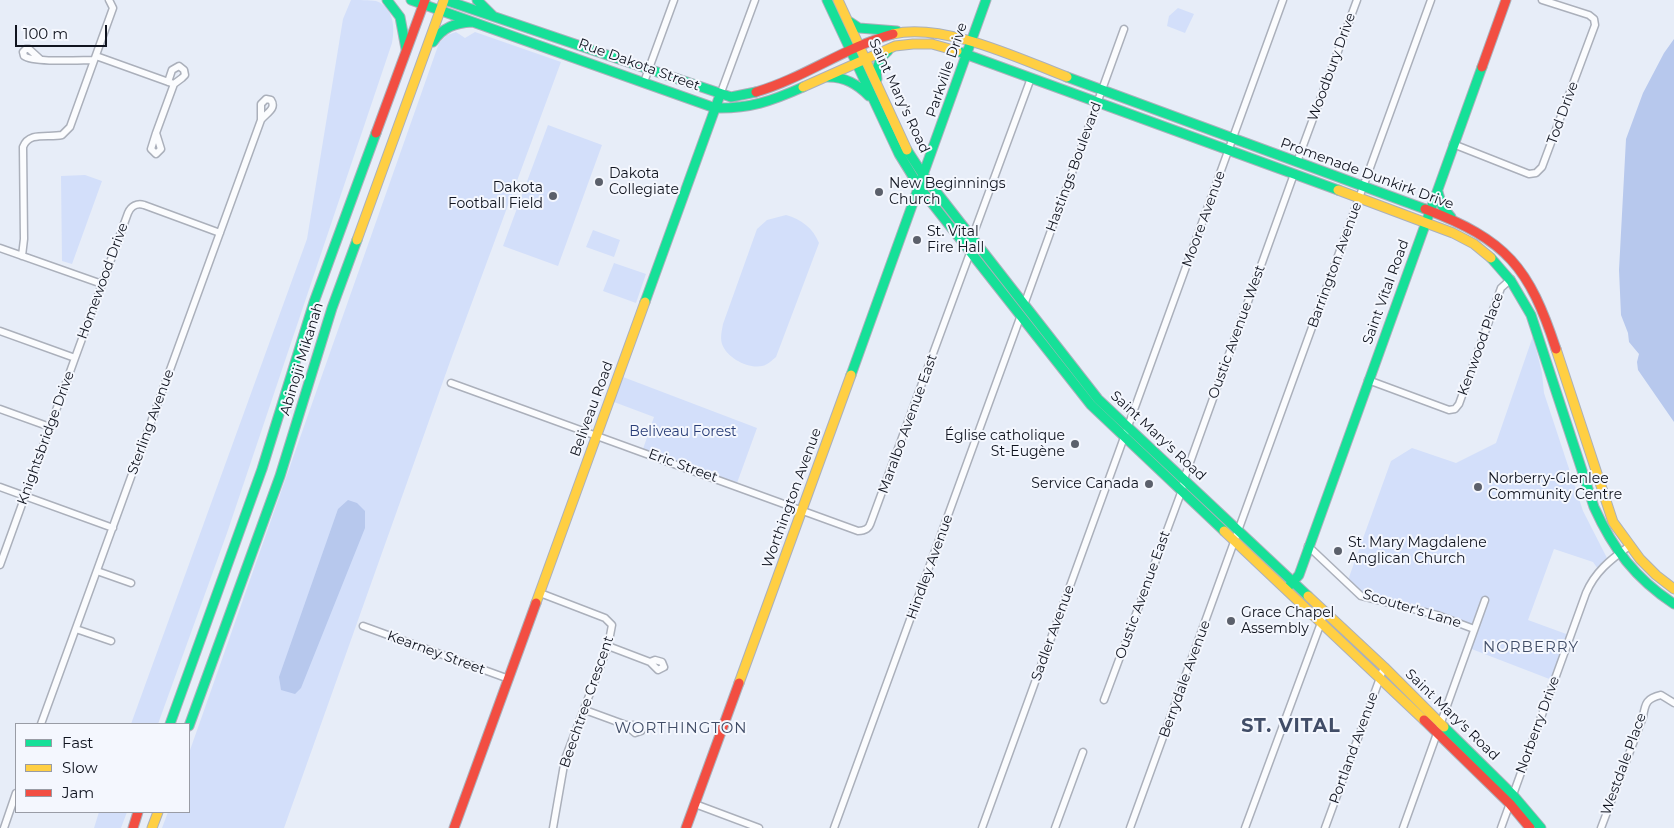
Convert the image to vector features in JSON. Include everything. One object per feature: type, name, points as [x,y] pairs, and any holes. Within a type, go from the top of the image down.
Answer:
[{"type":"main road","points":[[387,0],[400,17],[406,50]]},
{"type":"main road","name":"Rue Dakota Street","points":[[411,0],[424,2],[472,22],[715,108],[730,109],[758,105],[774,100],[856,62]]},
{"type":"main road","name":"Abinojii Mikanah","points":[[190,723],[280,476],[332,308],[445,0]]},
{"type":"main road","name":"Rue Dakota Street","points":[[445,0],[731,97],[760,92],[850,50]]},
{"type":"main road","points":[[477,0],[493,16]]},
{"type":"main road","name":"Saint Mary's Road","points":[[827,0],[899,154],[920,188],[1021,317],[1072,374],[1384,667],[1513,794],[1541,828]]},
{"type":"main road","name":"Saint Mary's Road","points":[[838,0],[903,144],[924,176],[1024,305],[1091,405],[1510,804],[1530,828]]},
{"type":"main road","name":"Parkville Drive","points":[[924,176],[986,0]]},
{"type":"main road","name":"Saint Vital Road","points":[[1285,590],[1299,575],[1506,0]]},
{"type":"main road","name":"Abinojii Mikanah","points":[[170,723],[262,469],[314,302],[424,2]]},
{"type":"main road","points":[[847,20],[859,28],[902,32]]},
{"type":"main road","points":[[423,58],[437,35],[443,29],[460,22],[472,22]]},
{"type":"main road","name":"Promenade Dunkirk Drive","points":[[850,50],[883,36],[902,32],[914,31],[946,34],[1430,210],[1468,227],[1498,246],[1518,268],[1532,289],[1546,324],[1613,522],[1628,547],[1656,577],[1674,589]]},
{"type":"main road","points":[[552,49],[557,38]]},
{"type":"main road","name":"Promenade Dunkirk Drive","points":[[856,62],[895,46],[915,42],[929,43],[968,54],[1426,222],[1462,237],[1489,256],[1511,279],[1522,295],[1531,315],[1594,507],[1603,528],[1618,554],[1648,585],[1674,604]]},
{"type":"main road","points":[[881,96],[876,72],[881,56],[895,46]]},
{"type":"main road","points":[[820,78],[837,77],[849,80],[875,104]]},
{"type":"main road","name":"Beliveau Road","points":[[454,828],[720,94]]},
{"type":"main road","name":"Worthington Avenue","points":[[686,828],[924,176]]},
{"type":"main road","points":[[1438,189],[1439,201],[1446,212],[1457,222]]},
{"type":"main road","points":[[933,204],[941,198]]},
{"type":"main road","points":[[133,828],[138,813]]},
{"type":"main road","points":[[152,828],[158,813]]},
{"type":"street","points":[[644,82],[674,0]]},
{"type":"street","name":"Beliveau Road","points":[[720,94],[754,0]]},
{"type":"street","name":"Moore Avenue","points":[[1125,438],[1283,0]]},
{"type":"street","name":"Woodbury Drive","points":[[1297,162],[1357,0]]},
{"type":"street","name":"Barrington Avenue","points":[[1239,531],[1431,0]]},
{"type":"street","name":"Tod Drive","points":[[1453,144],[1529,174],[1536,173],[1542,167],[1595,25],[1594,19],[1589,14],[1542,0]]},
{"type":"street","points":[[22,256],[24,239],[24,144],[36,137],[62,136],[70,127],[113,8],[110,1]]},
{"type":"street","name":"Hastings Boulevard","points":[[1024,305],[1124,29]]},
{"type":"street","points":[[40,60],[95,58],[171,83],[156,133]]},
{"type":"street","points":[[970,253],[972,238],[1031,78]]},
{"type":"street","name":"Sterling Avenue","points":[[41,723],[261,120]]},
{"type":"street","name":"Oustic Avenue West","points":[[1182,490],[1184,479],[1294,174]]},
{"type":"street","name":"Homewood Drive","points":[[75,358],[128,213],[135,205],[144,206],[220,233]]},
{"type":"street","points":[[0,248],[102,284]]},
{"type":"street","name":"Maralbo Avenue East","points":[[802,510],[858,531],[864,531],[870,527],[970,253]]},
{"type":"street","name":"Kenwood Place","points":[[1368,380],[1449,410],[1455,409],[1459,404],[1501,288],[1511,279]]},
{"type":"street","name":"Hindley Avenue","points":[[834,828],[1024,305]]},
{"type":"street","name":"Knightsbridge Drive","points":[[0,331],[75,358],[0,565]]},
{"type":"street","name":"Eric Street","points":[[451,383],[802,510]]},
{"type":"street","points":[[0,409],[50,427]]},
{"type":"street","name":"Sadler Avenue","points":[[982,828],[1125,438]]},
{"type":"street","points":[[0,487],[113,528]]},
{"type":"street","name":"Oustic Avenue East","points":[[1104,700],[1182,490]]},
{"type":"street","name":"Berrydale Avenue","points":[[1130,828],[1239,531]]},
{"type":"street","name":"Scouter's Lane","points":[[1308,546],[1361,596],[1437,615],[1474,629]]},
{"type":"street","name":"Norberry Drive","points":[[1502,828],[1592,579],[1628,547]]},
{"type":"street","points":[[97,571],[131,583]]},
{"type":"street","name":"Beechtree Crescent","points":[[540,593],[605,618],[612,625],[608,646],[565,759],[553,828]]},
{"type":"street","points":[[1403,828],[1485,600]]},
{"type":"street","points":[[1245,828],[1325,612]]},
{"type":"street","name":"Kearney Street","points":[[363,626],[509,679]]},
{"type":"street","points":[[76,629],[111,641]]},
{"type":"street","points":[[608,646],[650,662]]},
{"type":"street","name":"Portland Avenue","points":[[1324,828],[1384,667]]},
{"type":"street","name":"Westdale Place","points":[[1601,828],[1643,716],[1645,705],[1652,697],[1661,695],[1674,703]]},
{"type":"street","points":[[585,710],[626,725]]},
{"type":"street","points":[[1055,828],[1083,752]]},
{"type":"street","points":[[4,828],[15,796]]},
{"type":"street","points":[[695,804],[760,828]]},
{"type":"green space","points":[[351,0],[376,1],[387,8],[390,13],[393,25],[392,43],[227,533],[158,723],[131,723],[307,239],[343,19]]},
{"type":"green space","points":[[1178,8],[1194,14],[1185,33],[1167,26],[1169,16]]},
{"type":"green space","points":[[456,32],[465,38],[475,32],[561,62],[451,359],[284,828],[162,828],[168,813],[190,813],[190,750],[439,43],[447,35]]},
{"type":"green space","name":"Dakota Football Field","points":[[548,125],[602,145],[558,266],[503,246]]},
{"type":"green space","points":[[85,175],[102,181],[72,264],[62,261],[61,176]]},
{"type":"green space","points":[[786,215],[806,225],[819,243],[776,357],[768,364],[751,366],[728,354],[721,339],[723,324],[757,229],[767,220]]},
{"type":"green space","points":[[593,230],[620,240],[614,257],[586,247]]},
{"type":"green space","points":[[614,263],[646,274],[636,303],[603,291]]},
{"type":"green space","name":"Norberry-Glenlee Community Centre","points":[[1533,336],[1542,373],[1544,393],[1583,511],[1608,560],[1598,569],[1593,562],[1554,549],[1528,620],[1569,635],[1552,680],[1469,648],[1476,629],[1362,595],[1348,580],[1391,461],[1412,448],[1456,463],[1496,443]]},
{"type":"green space","name":"Beliveau Forest","points":[[623,377],[757,428],[737,483],[643,449],[654,417],[614,402]]},
{"type":"green space","points":[[99,813],[127,813],[121,828],[94,828]]},
{"type":"shaded area","points":[[1674,39],[1674,422],[1638,370],[1639,354],[1629,342],[1628,333],[1621,315],[1619,270],[1626,139],[1643,93],[1664,53]]},
{"type":"shaded area","points":[[348,500],[357,503],[365,511],[365,528],[301,688],[295,694],[281,690],[279,677],[338,509]]},
{"type":"traffic: fast","points":[[387,0],[400,17],[406,49]]},
{"type":"traffic: fast","points":[[411,0],[715,108],[739,107],[760,103],[803,87]]},
{"type":"traffic: fast","points":[[445,0],[731,97],[756,92]]},
{"type":"traffic: fast","points":[[477,0],[493,16]]},
{"type":"traffic: fast","points":[[827,0],[899,154],[920,188],[1091,405],[1224,531]]},
{"type":"traffic: fast","points":[[851,375],[986,0]]},
{"type":"traffic: fast","points":[[433,42],[445,29],[460,23],[472,22]]},
{"type":"traffic: fast","points":[[850,22],[859,28],[897,31]]},
{"type":"traffic: fast","points":[[877,79],[878,64],[888,51]]},
{"type":"traffic: fast","points":[[957,51],[1338,190]]},
{"type":"traffic: fast","points":[[1290,585],[1299,575],[1482,67]]},
{"type":"traffic: fast","points":[[828,77],[840,78],[850,82],[869,96]]},
{"type":"traffic: fast","points":[[1067,77],[1425,209]]},
{"type":"traffic: fast","points":[[645,302],[720,95]]},
{"type":"traffic: fast","points":[[170,723],[262,469],[314,302],[376,133]]},
{"type":"traffic: fast","points":[[907,150],[924,176],[1098,399],[1308,596]]},
{"type":"traffic: fast","points":[[1438,192],[1442,206],[1451,217]]},
{"type":"traffic: fast","points":[[190,723],[280,476],[332,308],[357,240]]},
{"type":"traffic: fast","points":[[1491,258],[1511,281],[1531,315],[1594,507],[1601,522],[1617,549],[1637,573],[1674,604]]},
{"type":"traffic: fast","points":[[1444,727],[1513,795],[1541,828]]},
{"type":"traffic: slow","points":[[357,240],[444,0]]},
{"type":"traffic: slow","points":[[838,0],[907,150]]},
{"type":"traffic: slow","points":[[893,34],[913,32],[935,33],[958,38],[1004,52],[1067,77]]},
{"type":"traffic: slow","points":[[803,87],[895,46],[932,44],[957,51]]},
{"type":"traffic: slow","points":[[1338,190],[1453,233],[1474,244],[1491,258]]},
{"type":"traffic: slow","points":[[536,603],[645,302]]},
{"type":"traffic: slow","points":[[1556,349],[1613,522],[1640,559],[1674,589]]},
{"type":"traffic: slow","points":[[739,683],[851,375]]},
{"type":"traffic: slow","points":[[1224,531],[1424,720]]},
{"type":"traffic: slow","points":[[1308,596],[1384,667],[1444,727]]},
{"type":"traffic: slow","points":[[152,828],[158,813]]},
{"type":"traffic: jam","points":[[376,133],[425,0]]},
{"type":"traffic: jam","points":[[1482,67],[1506,0]]},
{"type":"traffic: jam","points":[[756,92],[791,79],[858,47],[893,34]]},
{"type":"traffic: jam","points":[[1425,209],[1476,232],[1495,245],[1511,260],[1536,297],[1556,349]]},
{"type":"traffic: jam","points":[[454,828],[536,603]]},
{"type":"traffic: jam","points":[[686,828],[739,683]]},
{"type":"traffic: jam","points":[[1424,720],[1510,804],[1530,828]]},
{"type":"traffic: jam","points":[[133,828],[138,813]]},
{"type":"place","name":"Dakota Collegiate","points":[[599,182]]},
{"type":"place","name":"New Beginnings Church","points":[[879,192]]},
{"type":"place","name":"Dakota Football Field","points":[[553,196]]},
{"type":"place","name":"St. Vital Fire Hall","points":[[917,240]]},
{"type":"place","name":"Église catholique St-Eugène","points":[[1075,444]]},
{"type":"place","name":"Service Canada","points":[[1149,484]]},
{"type":"place","name":"Norberry-Glenlee Community Centre","points":[[1478,487]]},
{"type":"place","name":"St. Mary Magdalene Anglican Church","points":[[1338,551]]},
{"type":"place","name":"Grace Chapel Assembly","points":[[1231,621]]},
{"type":"district","name":"NORBERRY","points":[[1531,648]]},
{"type":"district","name":"ST. VITAL","points":[[1291,726]]},
{"type":"district","name":"WORTHINGTON","points":[[681,729]]}]
